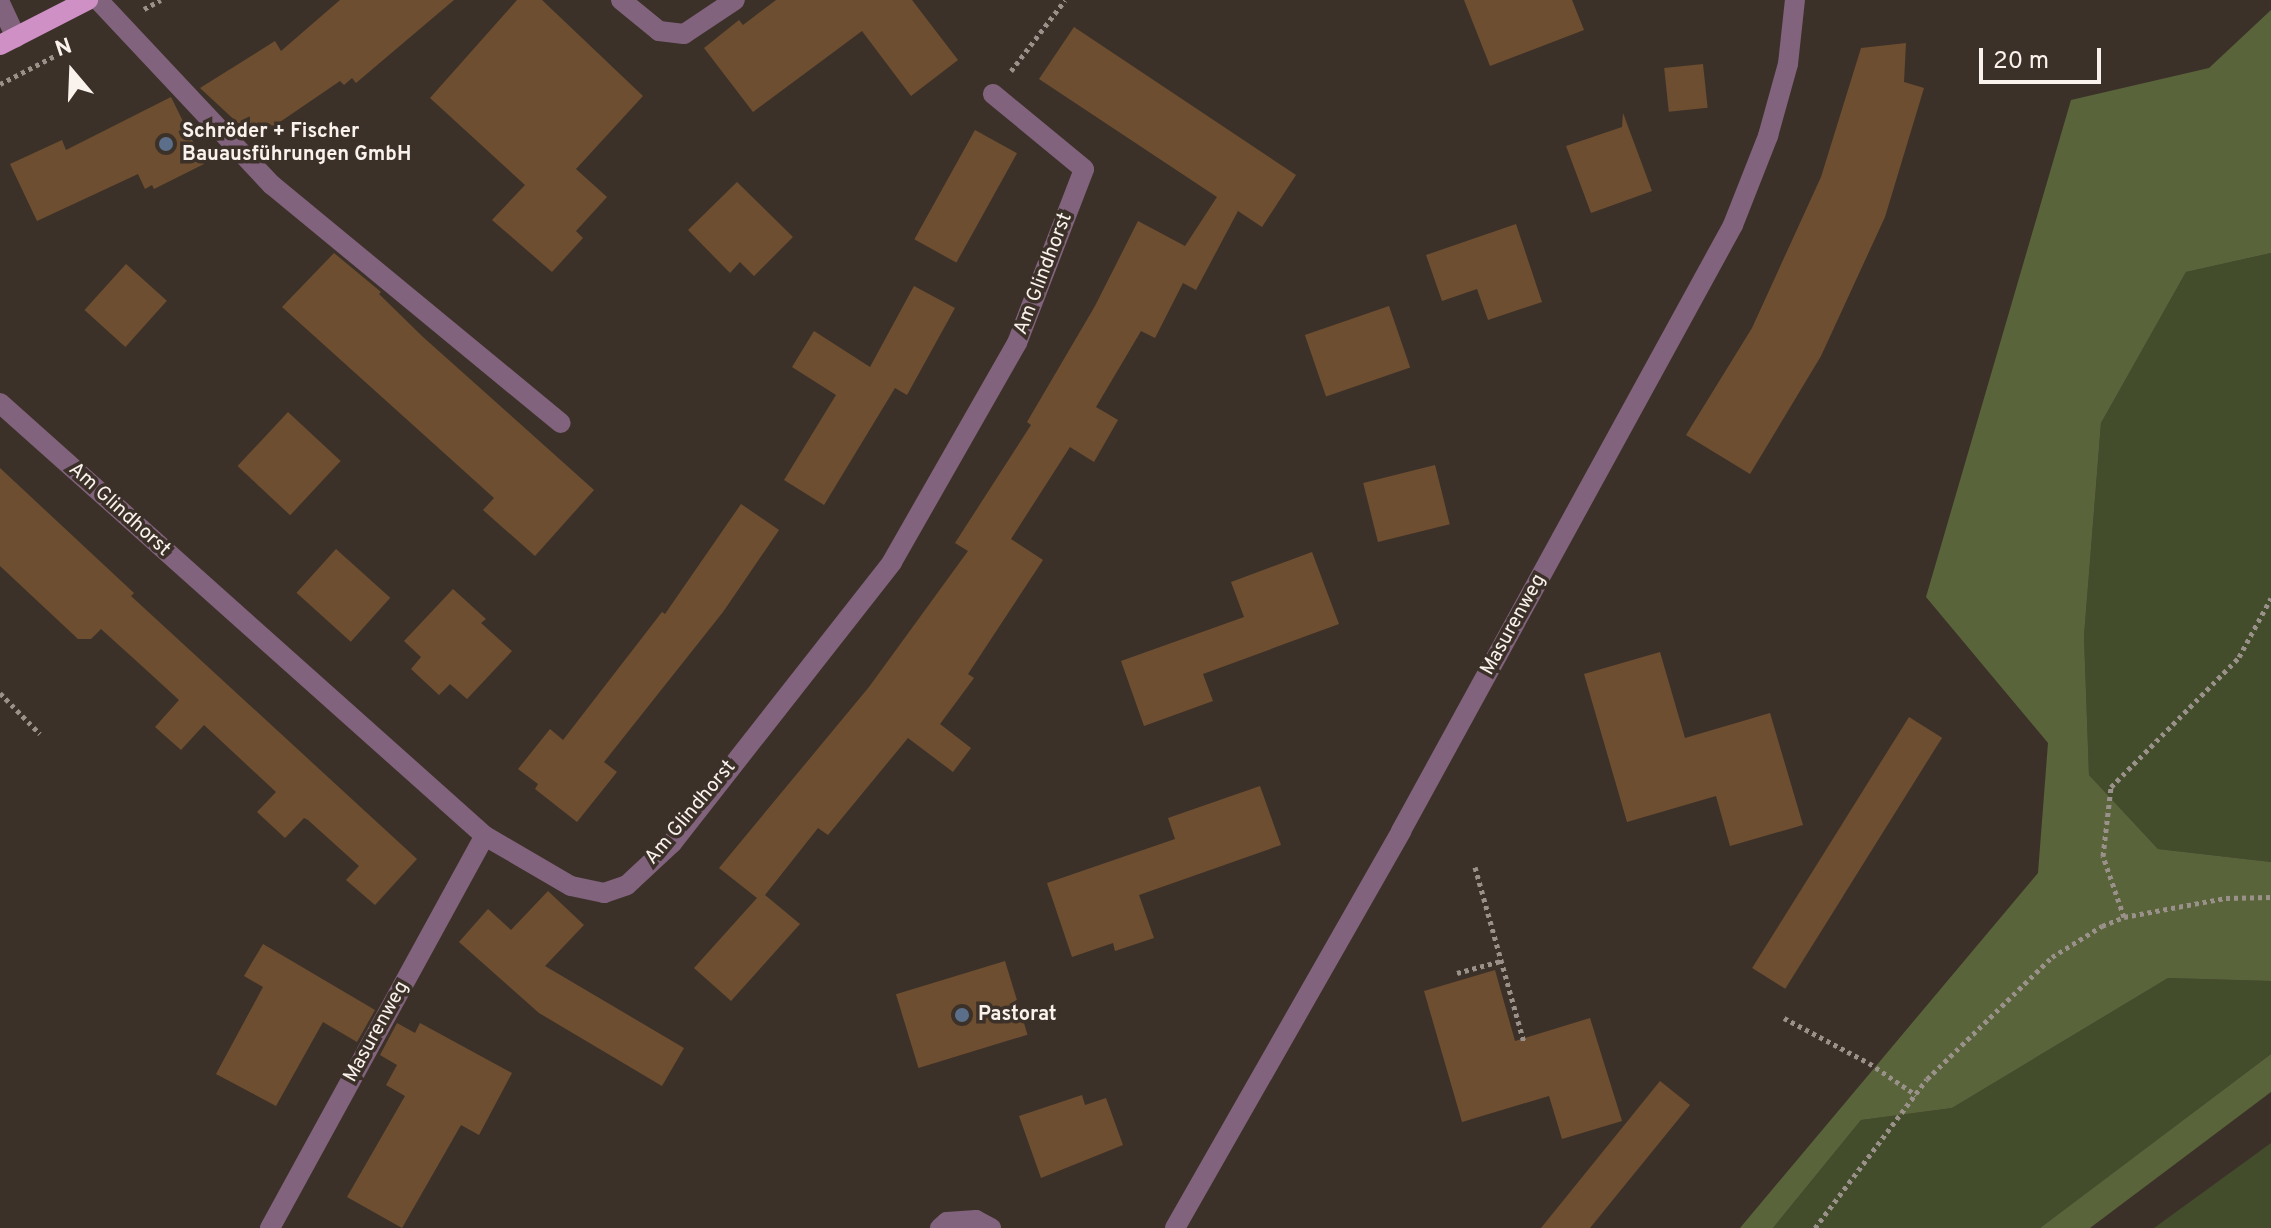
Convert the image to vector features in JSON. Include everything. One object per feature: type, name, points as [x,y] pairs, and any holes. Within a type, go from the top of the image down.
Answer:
[{"type":"main road","points":[[8,41],[88,0]]},
{"type":"street","points":[[98,0],[272,185],[561,423]]},
{"type":"street","points":[[621,0],[659,31],[684,34],[735,0]]},
{"type":"street","name":"Masurenweg","points":[[1175,1228],[1401,831],[1733,225],[1768,136],[1788,64],[1795,0]]},
{"type":"street","points":[[0,3],[8,41]]},
{"type":"street","name":"Am Glindhorst","points":[[0,403],[485,836],[571,886],[604,893],[627,885],[672,843],[892,562],[1017,343],[1084,169],[993,94]]},
{"type":"street","name":"Masurenweg","points":[[270,1228],[485,836]]},
{"type":"street","points":[[940,1228],[947,1222],[976,1220],[991,1228]]},
{"type":"path","points":[[993,94],[1065,0]]},
{"type":"path","points":[[2124,917],[2103,856],[2111,787],[2239,657],[2271,598]]},
{"type":"path","points":[[0,693],[40,734]]},
{"type":"path","points":[[1475,867],[1524,1043]]},
{"type":"path","points":[[1815,1228],[1916,1095],[1994,1011],[2052,957],[2102,926],[2124,917],[2226,898],[2271,897]]},
{"type":"path","points":[[1457,973],[1501,961]]},
{"type":"path","points":[[1784,1018],[1869,1063],[1916,1095]]},
{"type":"green space","points":[[2271,10],[2271,253],[2186,272],[2101,423],[2084,636],[2089,775],[2158,849],[2271,862],[2271,981],[2168,978],[1952,1108],[1861,1120],[1773,1228],[1740,1228],[2038,873],[2048,743],[1926,597],[2071,100],[2209,68]]},
{"type":"green space","points":[[2271,253],[2271,862],[2158,849],[2089,775],[2084,636],[2101,423],[2186,272]]},
{"type":"green space","points":[[2168,978],[2271,981],[2271,1054],[2040,1228],[1773,1228],[1861,1120],[1952,1108]]},
{"type":"green space","points":[[2271,1054],[2271,1092],[2090,1228],[2040,1228]]},
{"type":"green space","points":[[2271,1143],[2271,1228],[2154,1228]]},
{"type":"building","points":[[340,0],[454,0],[356,83],[352,78],[344,85],[340,81],[255,139],[200,88],[275,41],[281,51]]},
{"type":"building","points":[[517,0],[542,0],[643,96],[576,169],[607,197],[576,231],[583,238],[552,272],[492,220],[525,185],[430,98]]},
{"type":"building","points":[[776,0],[912,0],[958,60],[911,96],[862,31],[753,112],[704,48],[739,20],[743,25]]},
{"type":"building","points":[[1464,0],[1572,0],[1584,30],[1490,66]]},
{"type":"building","points":[[1074,27],[1296,175],[1262,227],[1238,211],[1196,290],[1183,283],[1155,338],[1141,331],[1096,407],[1118,420],[1094,462],[1070,447],[1011,539],[1043,560],[968,674],[974,678],[940,724],[971,748],[953,772],[908,738],[828,835],[818,828],[765,895],[800,924],[731,1001],[694,968],[757,898],[719,868],[869,687],[968,551],[955,543],[1031,425],[1027,422],[1095,306],[1138,221],[1185,246],[1217,197],[1039,79]]},
{"type":"building","points":[[1906,43],[1904,82],[1924,88],[1885,217],[1821,356],[1750,474],[1686,435],[1752,328],[1821,177],[1861,48]]},
{"type":"building","points":[[1703,64],[1708,108],[1669,112],[1664,68]]},
{"type":"building","points":[[171,97],[204,164],[154,189],[152,185],[145,189],[138,174],[37,221],[10,164],[62,140],[66,150]]},
{"type":"building","points":[[1623,113],[1652,191],[1591,213],[1566,146],[1622,127]]},
{"type":"building","points":[[975,130],[1017,153],[956,263],[914,239]]},
{"type":"building","points":[[737,182],[793,237],[754,276],[740,262],[730,273],[688,230]]},
{"type":"building","points":[[1516,224],[1542,302],[1488,320],[1477,289],[1442,301],[1426,255]]},
{"type":"building","points":[[334,253],[381,292],[379,294],[423,337],[594,490],[535,556],[483,510],[494,498],[282,307]]},
{"type":"building","points":[[126,264],[167,301],[125,347],[85,310]]},
{"type":"building","points":[[914,286],[955,308],[907,395],[895,388],[824,505],[784,480],[836,395],[792,367],[814,331],[870,367]]},
{"type":"building","points":[[1389,306],[1410,367],[1326,396],[1305,335]]},
{"type":"building","points":[[288,412],[341,461],[290,515],[238,466]]},
{"type":"building","points":[[1435,465],[1450,524],[1378,542],[1363,483]]},
{"type":"building","points":[[0,468],[134,593],[131,596],[417,859],[375,905],[346,880],[359,866],[308,820],[304,818],[285,838],[257,812],[276,792],[204,725],[181,750],[155,727],[179,700],[101,629],[91,639],[78,639],[0,566]]},
{"type":"building","points":[[741,504],[779,530],[723,612],[604,762],[617,772],[577,822],[535,789],[538,784],[518,769],[550,729],[563,740],[662,612],[665,614]]},
{"type":"building","points":[[336,549],[390,598],[351,642],[297,593]]},
{"type":"building","points":[[1312,552],[1339,624],[1203,674],[1213,701],[1144,726],[1121,661],[1244,617],[1231,582]]},
{"type":"building","points":[[453,589],[486,619],[481,623],[512,651],[467,699],[450,684],[439,695],[411,669],[421,657],[404,641]]},
{"type":"building","points":[[1660,652],[1685,738],[1770,713],[1803,825],[1730,846],[1716,796],[1627,822],[1584,674]]},
{"type":"building","points":[[1909,717],[1942,738],[1785,989],[1752,968]]},
{"type":"building","points":[[1260,786],[1281,845],[1139,895],[1154,938],[1115,951],[1113,943],[1072,957],[1047,883],[1175,839],[1168,818]]},
{"type":"building","points":[[548,891],[584,925],[545,966],[684,1048],[662,1086],[539,1013],[459,942],[488,909],[511,930]]},
{"type":"building","points":[[263,944],[375,1010],[357,1042],[323,1022],[276,1106],[216,1074],[263,987],[244,976]]},
{"type":"building","name":"Pastorat","points":[[1005,961],[1028,1035],[918,1068],[896,994]]},
{"type":"building","points":[[1495,970],[1515,1041],[1590,1018],[1622,1121],[1562,1139],[1549,1096],[1462,1122],[1424,991]]},
{"type":"building","points":[[397,1023],[415,1033],[420,1023],[512,1073],[479,1135],[461,1125],[402,1228],[347,1197],[405,1096],[386,1085],[397,1065],[380,1055]]},
{"type":"building","points":[[1660,1081],[1690,1105],[1590,1228],[1541,1228]]},
{"type":"building","points":[[1082,1095],[1085,1105],[1106,1098],[1123,1145],[1041,1178],[1019,1116]]},
{"type":"place","name":"Schröder + Fischer Bauausführungen GmbH","points":[[166,144]]},
{"type":"place","name":"Pastorat","points":[[962,1015]]}]
